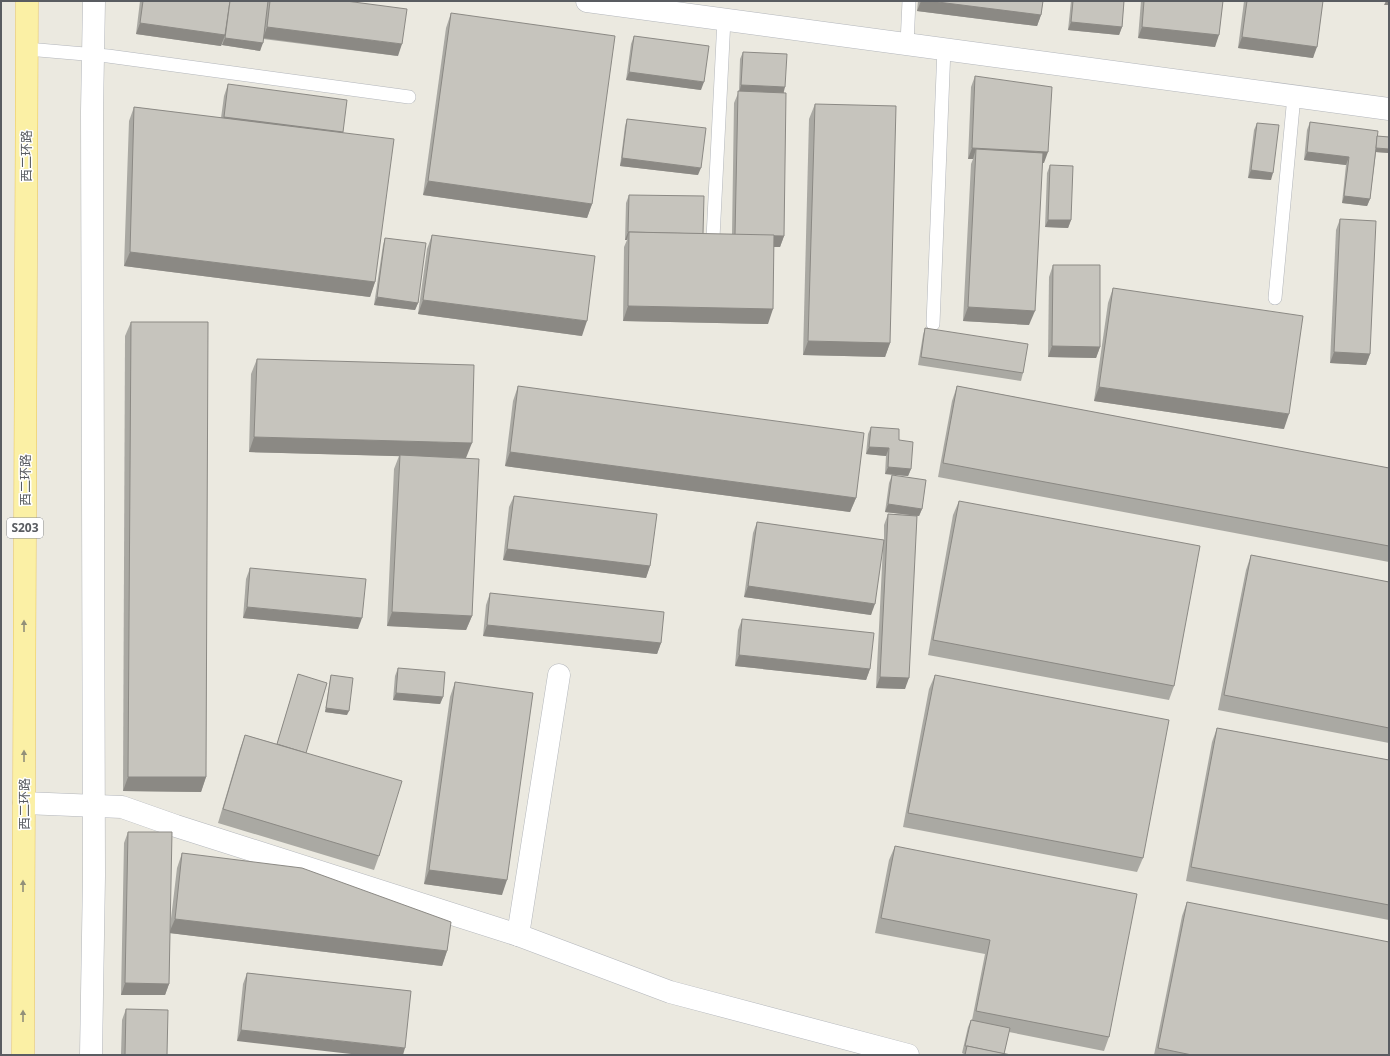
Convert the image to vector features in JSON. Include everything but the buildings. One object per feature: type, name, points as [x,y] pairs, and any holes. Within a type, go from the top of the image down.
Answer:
[{"type":"main road","name":"西二环路","points":[[23,1055],[27,1]]},
{"type":"street","points":[[91,1055],[94,876],[92,143],[94,1]]},
{"type":"street","points":[[587,1],[1389,109]]},
{"type":"street","points":[[518,935],[558,675]]},
{"type":"street","points":[[24,803],[122,807],[176,826],[518,935],[670,992],[908,1055]]},
{"type":"lane","points":[[907,44],[909,1]]},
{"type":"lane","points":[[713,238],[724,19]]},
{"type":"lane","points":[[933,324],[944,48]]},
{"type":"lane","points":[[27,49],[93,56],[409,97]]},
{"type":"lane","points":[[1276,298],[1294,96]]}]
